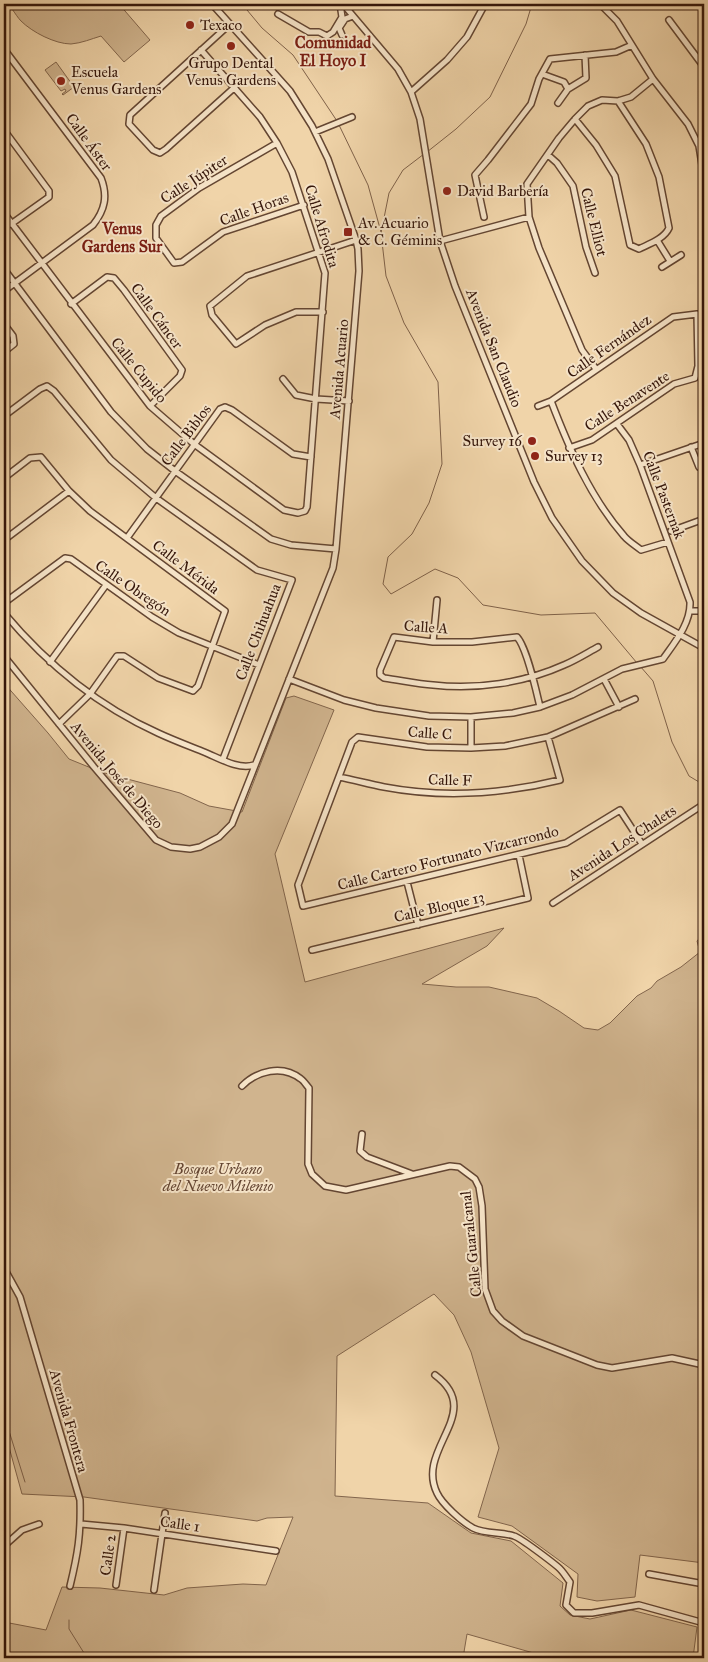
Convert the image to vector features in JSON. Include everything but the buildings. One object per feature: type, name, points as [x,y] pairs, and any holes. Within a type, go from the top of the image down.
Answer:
[{"type":"street","name":"Avenida Acuario","points":[[212,4],[290,91],[315,132],[328,159],[356,240],[360,271],[333,568],[254,765]]},
{"type":"street","points":[[278,14],[309,32],[319,32],[327,36],[334,32],[342,17],[341,4]]},
{"type":"street","name":"Avenida San Claudio","points":[[341,4],[398,69],[411,92],[420,119],[440,241],[455,286],[534,482],[552,518],[582,561],[613,593],[641,613],[704,648]]},
{"type":"street","points":[[411,92],[447,60],[467,37],[485,4]]},
{"type":"street","points":[[600,4],[617,21],[653,79],[702,145],[704,177]]},
{"type":"street","points":[[342,35],[339,28],[345,19],[353,16]]},
{"type":"street","points":[[669,20],[704,67]]},
{"type":"street","points":[[230,24],[130,115],[130,124],[153,150],[160,153],[166,150],[235,87]]},
{"type":"street","points":[[484,217],[475,175],[530,104],[550,59],[616,52],[632,45]]},
{"type":"street","name":"Calle Áster","points":[[4,49],[101,178],[105,203],[100,216],[93,225],[4,291]]},
{"type":"street","name":"Calle Afrodita","points":[[201,50],[260,116],[277,143],[292,172],[325,273],[307,501]]},
{"type":"street","points":[[558,103],[568,89],[586,78],[585,55]]},
{"type":"street","points":[[542,74],[564,82],[568,89]]},
{"type":"street","points":[[596,370],[582,350],[539,248],[529,217],[527,184],[575,119],[588,106],[602,100],[618,101],[631,97],[653,79]]},
{"type":"street","points":[[575,119],[596,144],[615,176],[630,245],[639,249],[657,240],[667,232],[668,228],[659,177],[646,144],[618,101]]},
{"type":"street","points":[[315,132],[352,117]]},
{"type":"street","points":[[4,130],[49,190],[48,197],[11,224]]},
{"type":"street","name":"Calle Júpiter","points":[[189,257],[182,262],[174,263],[156,238],[156,225],[161,216],[200,188],[277,143]]},
{"type":"street","name":"Calle Elliot","points":[[548,155],[557,163],[573,186],[586,247],[595,273]]},
{"type":"street","name":"Calle Horas","points":[[189,257],[223,232],[304,205]]},
{"type":"street","name":"Calle Cupido","points":[[4,213],[150,406],[194,444],[284,510],[298,513],[305,511],[307,501]]},
{"type":"street","points":[[440,241],[529,217]]},
{"type":"street","points":[[323,312],[296,312],[265,325],[236,344],[212,315],[210,306],[247,276],[356,240]]},
{"type":"street","points":[[657,240],[670,261]]},
{"type":"street","points":[[662,267],[681,255]]},
{"type":"street","points":[[4,269],[111,412],[147,449],[174,471],[271,540],[291,545],[336,549]]},
{"type":"street","name":"Calle Cáncer","points":[[71,304],[106,277],[114,278],[124,290],[182,370],[180,376],[150,406]]},
{"type":"street","name":"Calle Fernández","points":[[538,406],[551,401],[673,317],[697,314]]},
{"type":"street","name":"Calle Benavente","points":[[569,448],[592,440],[674,384],[695,378],[698,366],[697,314]]},
{"type":"street","points":[[4,324],[13,336],[14,341],[14,344],[4,352]]},
{"type":"street","points":[[283,379],[296,395],[348,402]]},
{"type":"street","points":[[4,416],[40,389],[47,386],[54,391],[111,460],[156,498]]},
{"type":"street","points":[[551,401],[569,448],[604,510],[625,537],[641,550],[668,542]]},
{"type":"street","name":"Calle Biblos","points":[[127,538],[220,409],[225,407],[232,410],[293,454],[311,457]]},
{"type":"street","name":"Calle Pasternak","points":[[617,424],[629,440],[640,465],[690,602],[690,611]]},
{"type":"street","points":[[640,465],[704,443]]},
{"type":"street","points":[[691,447],[699,467]]},
{"type":"street","points":[[4,478],[30,458],[40,457],[90,511],[127,538]]},
{"type":"street","points":[[4,540],[70,491]]},
{"type":"street","name":"Calle Chihuahua","points":[[156,498],[256,570],[292,580],[223,759]]},
{"type":"street","points":[[671,531],[704,519]]},
{"type":"street","name":"Calle Mérida","points":[[127,538],[225,611],[213,647]]},
{"type":"street","name":"Calle Obregón","points":[[4,603],[65,558],[71,559],[152,617],[179,633],[259,666]]},
{"type":"street","points":[[50,662],[106,585]]},
{"type":"street","points":[[433,642],[437,600]]},
{"type":"street","points":[[289,679],[344,700],[376,708],[429,716],[471,717],[513,713],[572,695],[622,669],[663,659],[680,635],[690,611],[704,611]]},
{"type":"street","points":[[4,613],[24,637],[50,662],[90,694],[116,710],[157,733],[245,768],[254,765]]},
{"type":"street","name":"Calle A","points":[[540,706],[532,676],[521,642],[517,637],[472,642],[433,642],[394,637],[380,670],[380,675],[384,678],[434,686],[501,684],[532,676],[564,666],[598,647]]},
{"type":"street","points":[[59,724],[90,694],[117,656],[124,656],[158,678],[193,691],[198,686],[213,647]]},
{"type":"street","name":"Avenida José de Diego","points":[[4,656],[156,840],[171,847],[200,848],[219,837],[232,824],[254,765]]},
{"type":"street","points":[[604,679],[619,707]]},
{"type":"street","name":"Calle C","points":[[304,868],[352,742],[358,737],[427,747],[471,748],[505,746],[548,737],[635,699]]},
{"type":"street","points":[[471,717],[471,748]]},
{"type":"street","name":"Calle F","points":[[339,777],[386,788],[428,792],[488,793],[529,788],[560,780],[548,737]]},
{"type":"street","name":"Avenida Los Chalets","points":[[553,903],[704,804]]},
{"type":"street","name":"Calle Cartero Fortunato Vizcarrondo","points":[[304,868],[298,885],[303,906],[566,843],[620,810],[642,844]]},
{"type":"street","name":"Calle Bloque 13","points":[[312,950],[528,898],[519,855]]},
{"type":"street","points":[[407,882],[418,925]]},
{"type":"street","name":"Calle Guaralcanal","points":[[242,1086],[252,1077],[262,1072],[286,1072],[301,1078],[309,1088],[308,1164],[312,1174],[325,1186],[346,1190],[450,1166],[459,1167],[475,1179],[480,1187],[482,1206],[485,1289],[493,1311],[502,1321],[523,1336],[597,1365],[612,1368],[672,1358],[704,1365]]},
{"type":"street","points":[[362,1134],[360,1151],[367,1157],[412,1175]]},
{"type":"street","name":"Avenida Frontera","points":[[4,1268],[20,1297],[80,1500],[79,1549],[70,1586]]},
{"type":"street","points":[[435,1375],[443,1381],[449,1390],[455,1410],[435,1457],[432,1479],[438,1495],[452,1511],[474,1528],[516,1536],[559,1568],[570,1582],[566,1606],[574,1613],[592,1613],[639,1605],[704,1622]]},
{"type":"street","points":[[154,1590],[165,1514]]},
{"type":"street","points":[[4,1546],[22,1530],[40,1524]]},
{"type":"street","name":"Calle 1","points":[[81,1524],[124,1528],[276,1551]]},
{"type":"street","name":"Calle 2","points":[[116,1585],[124,1528]]},
{"type":"street","points":[[653,1576],[704,1584]]},
{"type":"green space","points":[[17,4],[119,4],[150,40],[124,62],[101,36],[71,44],[51,40],[37,33],[21,21],[12,9]]},
{"type":"green space","points":[[56,62],[74,87],[63,95],[66,91],[65,89],[61,91],[45,70]]},
{"type":"green space","name":"Bosque Urbano del Nuevo Milenio","points":[[4,683],[69,759],[101,772],[180,793],[209,806],[242,812],[286,698],[294,696],[334,710],[275,854],[305,982],[504,928],[487,946],[422,984],[489,987],[537,998],[584,1028],[598,1030],[610,1023],[637,996],[700,952],[697,941],[704,933],[704,1563],[640,1555],[635,1597],[597,1601],[577,1597],[578,1574],[512,1526],[478,1517],[499,1448],[471,1352],[454,1315],[434,1294],[337,1356],[335,1496],[428,1503],[471,1533],[511,1541],[563,1583],[560,1606],[570,1615],[590,1619],[631,1610],[697,1627],[693,1658],[551,1658],[467,1634],[463,1658],[4,1658],[4,1622],[46,1630],[62,1587],[100,1588],[164,1595],[187,1588],[243,1584],[266,1585],[293,1517],[267,1518],[257,1521],[84,1497],[22,1494],[4,1429]]},
{"type":"waterway","points":[[242,4],[262,28],[293,55],[337,121]]},
{"type":"waterway","points":[[427,152],[456,129],[490,97],[526,24],[532,4]]},
{"type":"waterway","points":[[339,125],[368,185],[381,232]]},
{"type":"waterway","points":[[424,154],[403,170],[389,193],[381,233],[386,276],[404,323],[438,382],[442,464],[429,503],[412,534],[388,557],[383,584],[391,594],[435,569],[458,578],[483,605],[541,615],[595,613],[637,663]]},
{"type":"waterway","points":[[640,666],[653,681],[672,742],[689,776],[704,785]]},
{"type":"waterway","points":[[4,1415],[25,1482]]},
{"type":"waterway","points":[[69,1620],[69,1629],[84,1653],[82,1658]]},
{"type":"place","name":"Texaco","points":[[190,25]]},
{"type":"place","name":"Grupo Dental Venus Gardens","points":[[231,46]]},
{"type":"place","name":"Escuela Venus Gardens","points":[[61,81]]},
{"type":"place","name":"David Barbería","points":[[447,191]]},
{"type":"place","name":"Av. Acuario & C. Géminis","points":[[348,232]]},
{"type":"place","name":"Survey 16","points":[[532,441]]},
{"type":"place","name":"Survey 13","points":[[535,456]]},
{"type":"district","name":"Comunidad El Hoyo I","points":[[333,51]]},
{"type":"district","name":"Venus Gardens Sur","points":[[122,237]]}]
